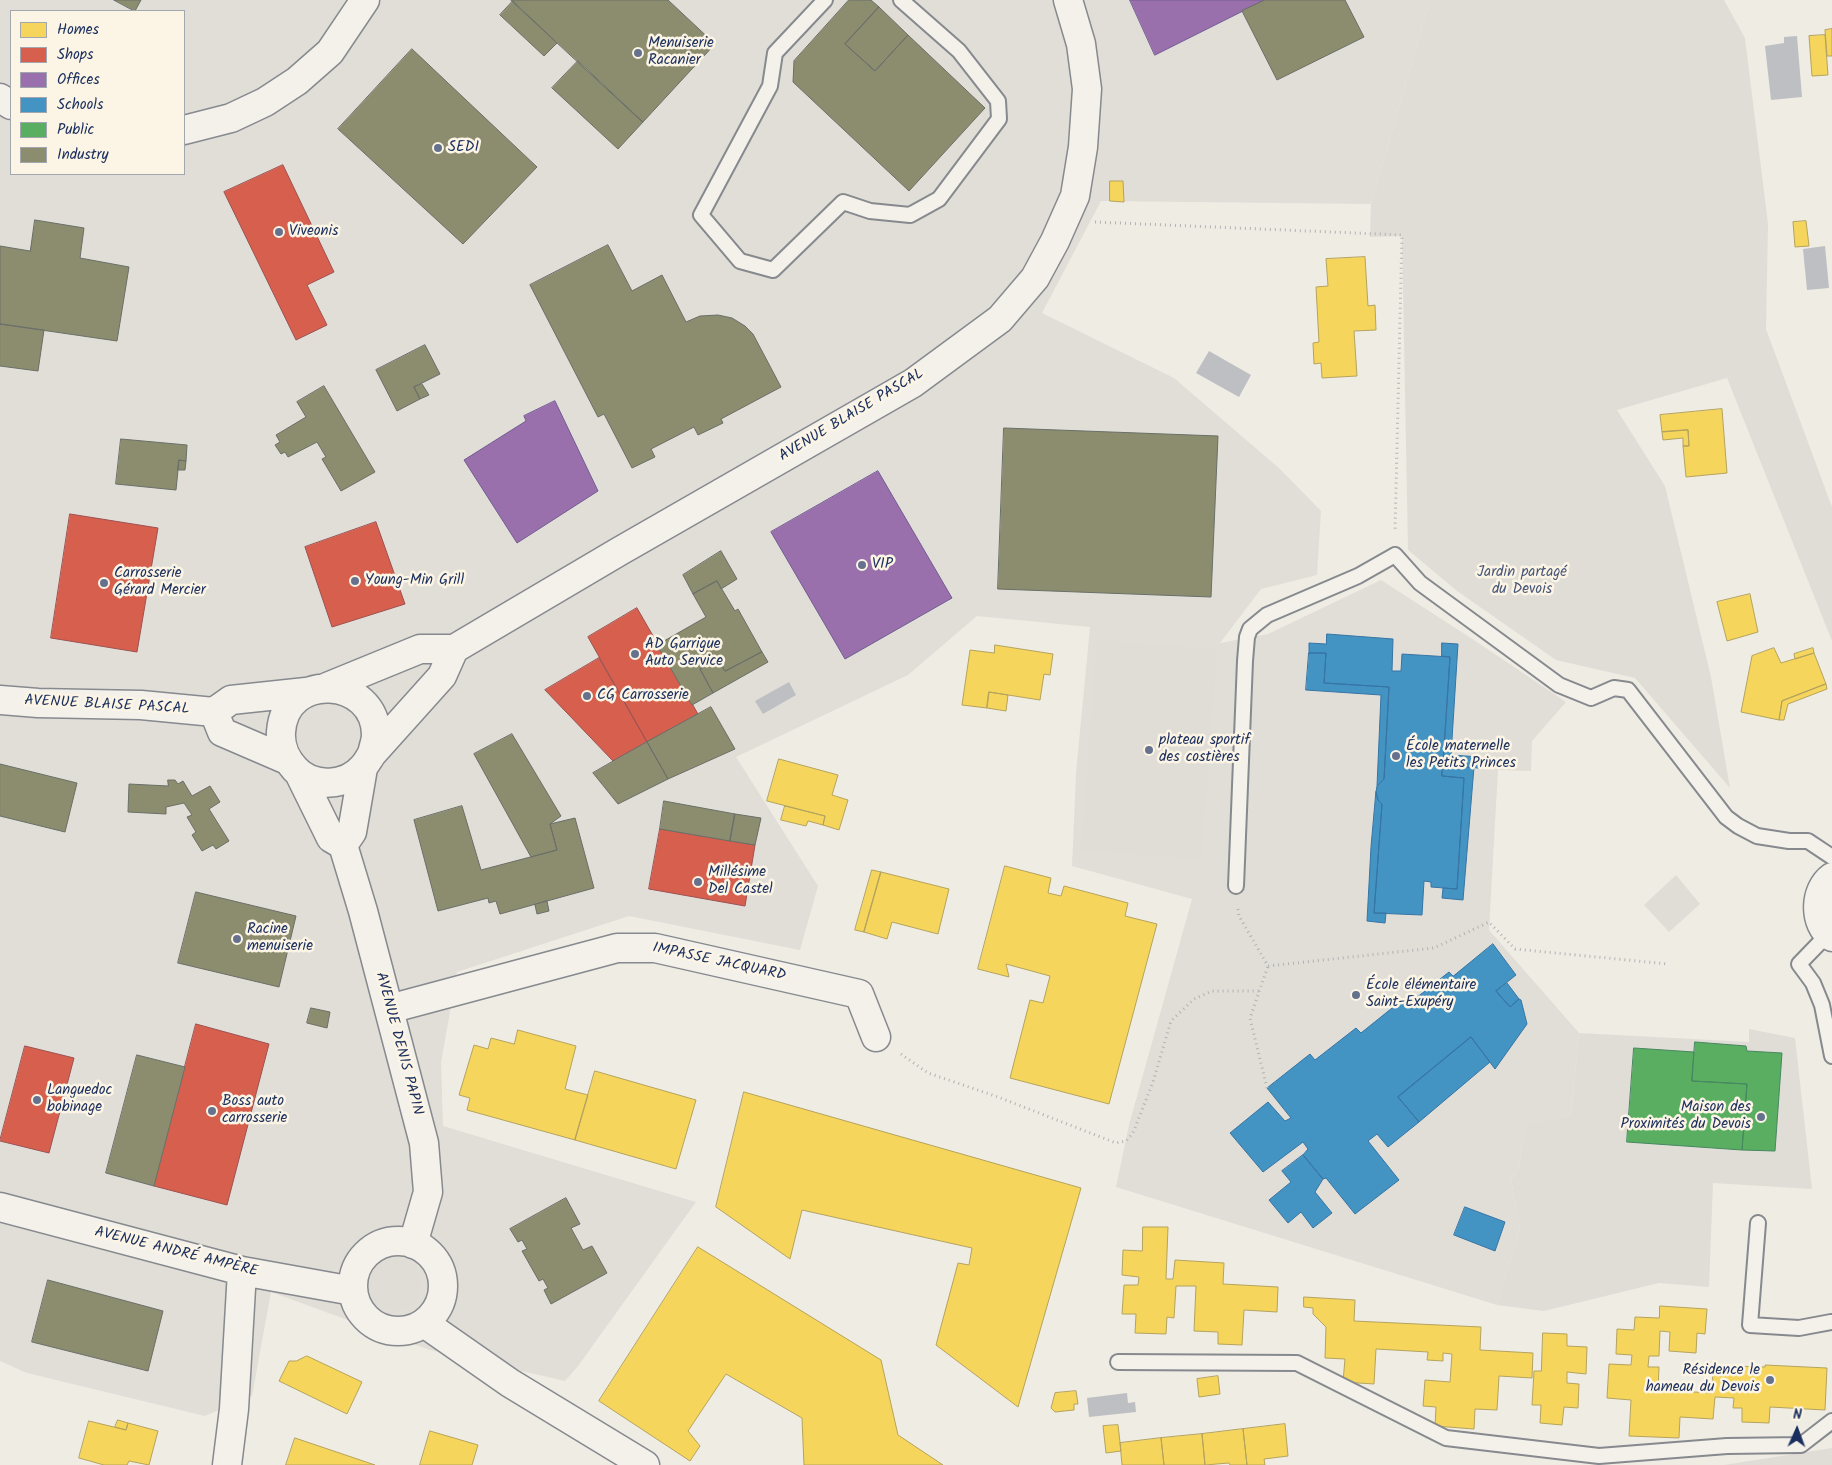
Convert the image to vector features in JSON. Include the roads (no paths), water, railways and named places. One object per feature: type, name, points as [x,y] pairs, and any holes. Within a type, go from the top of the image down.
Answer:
[{"type":"street","points":[[185,130],[231,118],[265,102],[297,81],[330,52],[365,0]]},
{"type":"street","name":"AVENUE BLAISE PASCAL","points":[[454,649],[628,546],[913,383],[1000,319],[1034,278],[1055,241],[1075,196],[1084,147],[1088,89],[1081,44],[1068,0]]},
{"type":"street","points":[[454,649],[420,649],[317,690],[291,704],[282,722],[280,742],[293,767],[330,838],[343,845],[352,832],[367,761],[376,735],[372,717],[362,701],[346,691],[317,690],[231,700],[214,712],[222,732],[293,767],[314,782],[332,783],[348,778],[367,761],[442,676],[454,649]]},
{"type":"street","name":"AVENUE BLAISE PASCAL","points":[[0,700],[38,703],[141,705],[214,712]]},
{"type":"street","name":"AVENUE DENIS PAPIN","points":[[343,845],[424,1143],[428,1192],[413,1244]]},
{"type":"street","points":[[1830,936],[1820,919],[1818,906],[1820,891],[1832,876]]},
{"type":"street","name":"IMPASSE JACQUARD","points":[[389,1009],[617,948],[655,948],[859,994],[876,1037]]},
{"type":"street","name":"AVENUE ANDRÉ AMPÈRE","points":[[0,1207],[242,1271],[353,1291]]},
{"type":"street","points":[[398,1242],[413,1244],[426,1251],[435,1261],[441,1274],[443,1287],[440,1301],[434,1313],[424,1323],[412,1329],[399,1331],[386,1329],[374,1324],[363,1316],[353,1291],[354,1276],[360,1262],[370,1251],[383,1244],[398,1242]]},
{"type":"street","points":[[227,1465],[234,1409],[242,1271]]},
{"type":"street","points":[[424,1323],[510,1383],[645,1465]]},
{"type":"lane","points":[[825,0],[775,52],[770,86],[701,215],[740,261],[773,270],[844,202],[870,211],[910,215],[939,199],[999,119],[998,101],[959,51],[901,0]]},
{"type":"lane","points":[[1236,886],[1244,661],[1250,629],[1267,615],[1358,576],[1395,555],[1420,583],[1559,685],[1591,698],[1614,688],[1628,690],[1726,817],[1738,826],[1757,836],[1789,841],[1808,841],[1832,857]]},
{"type":"lane","points":[[1830,936],[1799,964],[1813,983],[1822,1005],[1832,1056]]},
{"type":"lane","points":[[1758,1223],[1750,1325],[1799,1328],[1832,1326]]},
{"type":"lane","points":[[1118,1362],[1297,1363],[1446,1438],[1599,1456],[1726,1446],[1801,1445],[1832,1421]]},
{"type":"place","name":"Menuiserie Racanier","points":[[638,53]]},
{"type":"place","name":"SEDI","points":[[438,148]]},
{"type":"place","name":"Viveonis","points":[[279,232]]},
{"type":"place","name":"VIP","points":[[862,565]]},
{"type":"place","name":"Young-Min Grill","points":[[355,581]]},
{"type":"place","name":"Carrosserie Gérard Mercier","points":[[104,583]]},
{"type":"place","name":"AD Garrigue Auto Service","points":[[635,654]]},
{"type":"place","name":"CG Carrosserie","points":[[587,696]]},
{"type":"place","name":"plateau sportif des costières","points":[[1149,750]]},
{"type":"place","name":"École maternelle les Petits Princes","points":[[1396,756]]},
{"type":"place","name":"Millésime Del Castel","points":[[698,882]]},
{"type":"place","name":"Racine menuiserie","points":[[237,939]]},
{"type":"place","name":"École élémentaire Saint-Exupéry","points":[[1356,995]]},
{"type":"place","name":"Languedoc bobinage","points":[[37,1100]]},
{"type":"place","name":"Boss auto carrosserie","points":[[212,1111]]},
{"type":"place","name":"Maison des Proximités du Devois","points":[[1761,1117]]},
{"type":"place","name":"Résidence le hameau du Devois","points":[[1770,1380]]},
{"type":"park label","name":"Jardin partagé du Devois","points":[[1522,582]]}]
